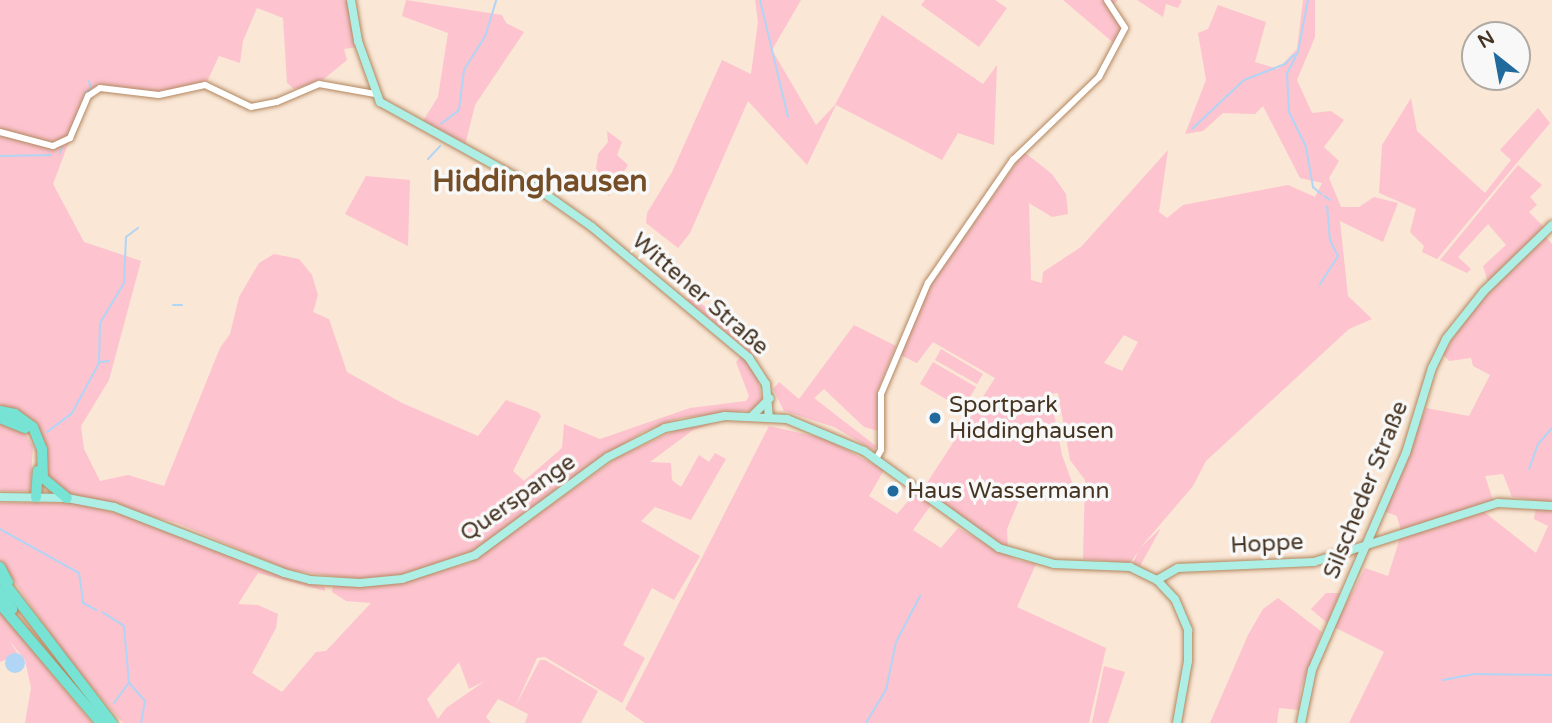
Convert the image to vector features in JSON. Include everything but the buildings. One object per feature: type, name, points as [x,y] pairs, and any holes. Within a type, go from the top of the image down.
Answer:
[{"type":"highway","points":[[0,411],[15,414],[33,427],[42,449],[43,478],[40,497]]},
{"type":"highway","points":[[0,418],[18,422],[33,438],[40,497]]},
{"type":"highway","points":[[43,478],[67,498]]},
{"type":"highway","points":[[0,567],[33,625]]},
{"type":"highway","points":[[0,577],[33,625],[112,723]]},
{"type":"highway","points":[[0,592],[39,647]]},
{"type":"highway","points":[[0,604],[102,723]]},
{"type":"main road","points":[[351,0],[355,30],[375,94]]},
{"type":"main road","name":"Wittener Straße","points":[[375,94],[394,113],[541,191],[579,216],[739,348],[762,376],[770,400],[787,419]]},
{"type":"main road","name":"Silscheder Straße","points":[[1301,723],[1312,670],[1406,453],[1432,368],[1446,339],[1484,291],[1552,225]]},
{"type":"main road","points":[[752,416],[770,400]]},
{"type":"main road","points":[[770,400],[769,418],[787,419],[839,438],[876,459],[975,535],[1018,557],[1054,564],[1134,568],[1157,580],[1175,598],[1188,630],[1188,661],[1177,723]]},
{"type":"main road","name":"Querspange","points":[[0,497],[67,498],[144,516],[310,580],[360,583],[402,579],[475,555],[597,465],[641,439],[691,421],[752,416],[769,418]]},
{"type":"main road","name":"Hoppe","points":[[1157,580],[1178,568],[1303,564],[1499,503],[1552,506]]},
{"type":"main road","points":[[1348,552],[1356,564]]},
{"type":"street","points":[[876,459],[881,450],[881,394],[928,283],[1013,160],[1099,77],[1125,28],[1107,0]]},
{"type":"street","points":[[0,132],[53,146],[70,138],[88,96],[100,88],[159,95],[205,85],[251,107],[277,102],[319,84],[375,94]]},
{"type":"shaded area","points":[[0,0],[348,0],[357,47],[344,49],[347,60],[319,83],[294,89],[287,83],[283,18],[257,8],[243,41],[240,63],[219,56],[206,84],[160,93],[93,89],[69,137],[53,145],[0,131]]},
{"type":"shaded area","points":[[406,0],[502,15],[506,23],[524,32],[475,105],[465,145],[421,124],[438,97],[448,33],[402,16]]},
{"type":"shaded area","points":[[755,0],[801,0],[772,50],[816,125],[835,105],[882,15],[983,84],[997,65],[994,145],[958,133],[942,160],[836,105],[807,165],[748,101],[690,233],[678,248],[646,223],[647,213],[672,172],[722,60],[751,74],[758,22]]},
{"type":"shaded area","points":[[925,0],[995,0],[1007,8],[979,47],[921,5]]},
{"type":"shaded area","points":[[1063,0],[1118,0],[1110,7],[1123,27],[1116,45]]},
{"type":"shaded area","points":[[1137,0],[1182,1],[1178,8],[1166,4],[1163,17]]},
{"type":"shaded area","points":[[1303,0],[1315,0],[1315,37],[1297,80],[1312,113],[1331,111],[1344,120],[1324,147],[1339,161],[1329,178],[1341,207],[1359,207],[1374,197],[1398,203],[1383,242],[1340,221],[1348,296],[1372,319],[1349,329],[1206,461],[1193,486],[1140,548],[1161,528],[1140,566],[1133,563],[1138,552],[1130,563],[1083,559],[1085,480],[1070,460],[1058,393],[1050,394],[1062,455],[1076,493],[1073,499],[1019,500],[1007,529],[1008,549],[1000,545],[923,489],[995,378],[933,342],[917,363],[900,355],[928,288],[1024,152],[1052,174],[1066,194],[1068,214],[1052,217],[1029,203],[1031,280],[1042,283],[1043,272],[1081,247],[1168,150],[1159,212],[1167,218],[1183,205],[1288,185],[1315,197],[1322,183],[1300,178],[1263,106],[1255,114],[1223,113],[1203,131],[1185,134],[1206,80],[1198,33],[1208,29],[1218,5],[1266,22],[1255,62],[1278,69],[1297,49]],"holes":[[[1124,335],[1138,342],[1122,371],[1104,363]]]},
{"type":"shaded area","points":[[1411,98],[1417,131],[1485,193],[1511,160],[1500,150],[1538,108],[1550,123],[1437,259],[1422,252],[1424,246],[1410,232],[1416,209],[1379,193],[1382,145]]},
{"type":"shaded area","points":[[607,131],[622,142],[617,155],[628,165],[609,196],[599,189],[606,179],[596,169],[598,154],[608,142]]},
{"type":"shaded area","points":[[0,133],[53,147],[70,139],[53,184],[84,242],[141,261],[109,380],[81,426],[84,449],[100,481],[128,475],[164,486],[220,348],[230,334],[239,297],[259,263],[274,254],[299,259],[312,275],[318,295],[313,312],[329,319],[347,372],[402,403],[478,436],[506,400],[538,412],[541,416],[513,471],[524,481],[562,448],[564,424],[600,439],[690,408],[746,401],[749,396],[736,362],[742,355],[758,377],[762,404],[753,410],[680,418],[643,432],[589,465],[535,509],[473,551],[401,576],[360,580],[289,570],[177,523],[64,493],[49,483],[41,435],[0,408]]},
{"type":"shaded area","points":[[1518,165],[1542,185],[1530,197],[1537,205],[1529,212],[1545,228],[1488,282],[1483,266],[1506,245],[1488,224],[1458,257],[1471,269],[1467,273],[1440,260]]},
{"type":"shaded area","points":[[366,176],[410,180],[408,246],[345,214]]},
{"type":"shaded area","points":[[1545,236],[1552,244],[1552,503],[1512,497],[1503,474],[1485,476],[1493,500],[1401,531],[1397,516],[1383,511],[1426,408],[1469,416],[1490,375],[1473,366],[1471,358],[1449,361],[1443,354],[1471,310]]},
{"type":"shaded area","points":[[691,295],[758,351],[754,356],[687,300]]},
{"type":"shaded area","points":[[854,325],[896,346],[878,390],[878,431],[864,427],[824,389],[814,398],[876,446],[879,439],[880,443],[873,450],[834,427],[784,411],[773,389],[779,382],[799,399]]},
{"type":"shaded area","points":[[941,349],[983,374],[977,384],[935,360]]},
{"type":"shaded area","points":[[933,362],[976,387],[963,409],[920,384]]},
{"type":"shaded area","points":[[0,421],[22,429],[33,446],[30,491],[0,491]]},
{"type":"shaded area","points":[[712,424],[693,430],[650,462],[671,463],[672,480],[681,487],[699,455],[709,462],[715,453],[726,459],[691,520],[655,507],[641,521],[700,556],[674,600],[652,588],[623,645],[645,658],[622,703],[545,657],[537,658],[515,707],[540,660],[545,660],[598,691],[581,723],[525,723],[528,714],[498,699],[486,717],[491,723],[123,723],[70,662],[0,561],[0,503],[75,503],[145,520],[291,580],[325,587],[325,591],[258,573],[238,604],[258,605],[278,614],[276,628],[252,673],[282,692],[316,652],[326,651],[371,603],[346,601],[332,592],[333,585],[402,583],[471,562],[617,458],[676,430]],"holes":[[[459,662],[469,689],[485,681],[446,708],[438,719],[427,699]]]},
{"type":"shaded area","points":[[769,426],[827,439],[884,470],[869,496],[897,514],[915,493],[931,505],[913,530],[941,548],[958,528],[1017,560],[1036,564],[1017,607],[1106,648],[1089,723],[645,723],[625,709]]},
{"type":"shaded area","points":[[1536,507],[1552,510],[1552,723],[1349,723],[1384,652],[1334,627],[1365,568],[1388,576],[1400,538],[1483,511],[1536,553],[1548,526],[1534,519]]},
{"type":"shaded area","points":[[1326,593],[1340,593],[1327,623],[1311,609]]},
{"type":"shaded area","points":[[1278,598],[1322,632],[1301,688],[1299,710],[1279,708],[1277,723],[1210,723],[1248,635],[1263,609]]},
{"type":"shaded area","points":[[0,609],[92,723],[25,723],[31,688],[25,660],[9,640],[18,654],[0,662]]},
{"type":"shaded area","points":[[1104,666],[1125,672],[1108,723],[1092,723]]},
{"type":"water","points":[[15,653],[22,656],[25,663],[22,670],[15,673],[8,670],[5,663],[8,656]]},
{"type":"waterway","points":[[441,124],[459,110],[464,70],[485,37],[496,0]]},
{"type":"waterway","points":[[760,0],[788,117]]},
{"type":"waterway","points":[[1308,0],[1298,52],[1287,74],[1289,112],[1306,147],[1313,187],[1321,194]]},
{"type":"waterway","points":[[1192,129],[1244,80],[1285,64],[1294,55]]},
{"type":"waterway","points":[[89,81],[91,88]]},
{"type":"waterway","points":[[85,94],[89,90]]},
{"type":"waterway","points":[[428,159],[440,146]]},
{"type":"waterway","points":[[60,153],[62,147]]},
{"type":"waterway","points":[[0,156],[51,155]]},
{"type":"waterway","points":[[1324,196],[1330,200]]},
{"type":"waterway","points":[[1320,284],[1338,256],[1330,240],[1327,206]]},
{"type":"waterway","points":[[47,432],[72,413],[99,363],[100,323],[124,283],[126,237],[138,228]]},
{"type":"waterway","points":[[173,305],[182,305]]},
{"type":"waterway","points":[[100,362],[109,361]]},
{"type":"waterway","points":[[1529,469],[1538,444],[1552,428]]},
{"type":"waterway","points":[[0,529],[79,573],[83,603],[96,610]]},
{"type":"waterway","points":[[866,723],[886,690],[896,642],[920,596]]},
{"type":"waterway","points":[[102,612],[124,626],[129,683]]},
{"type":"waterway","points":[[1443,680],[1474,674],[1552,675]]},
{"type":"waterway","points":[[129,683],[145,701],[141,723]]},
{"type":"waterway","points":[[114,703],[128,684]]},
{"type":"place","name":"Sportpark Hiddinghausen","points":[[935,418]]},
{"type":"place","name":"Haus Wassermann","points":[[893,491]]},
{"type":"district","name":"Hiddinghausen","points":[[540,182]]}]
